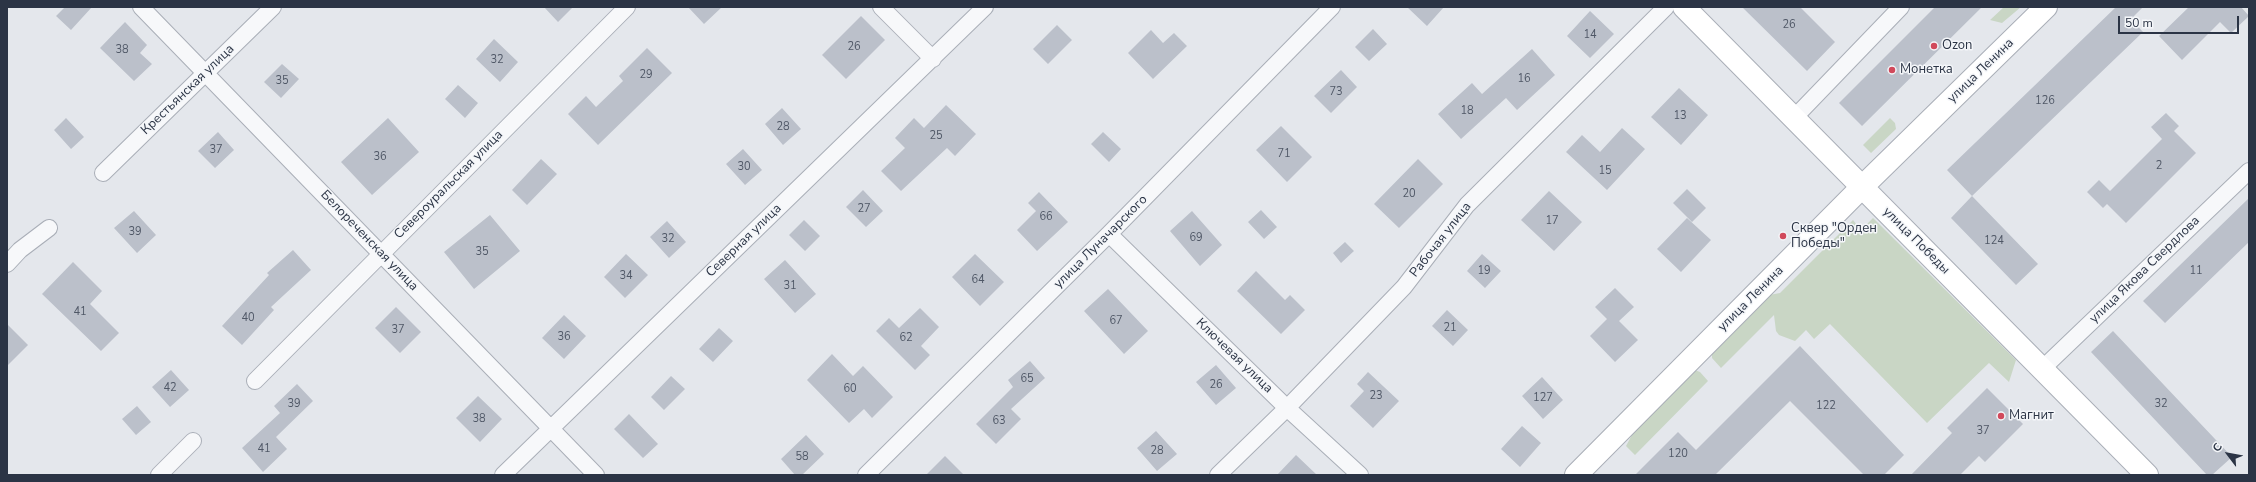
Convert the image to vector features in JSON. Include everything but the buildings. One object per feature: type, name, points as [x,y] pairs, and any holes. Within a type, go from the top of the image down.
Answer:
[{"type":"main road","name":"улица Победы","points":[[1684,7],[2147,475]]},
{"type":"main road","name":"улица Ленина","points":[[1576,475],[1862,187],[2046,7]]},
{"type":"street","name":"Белореченская улица","points":[[141,7],[596,475]]},
{"type":"street","name":"Крестьянская улица","points":[[103,173],[273,7]]},
{"type":"street","name":"Североуральская улица","points":[[255,381],[627,7]]},
{"type":"street","points":[[881,7],[933,59]]},
{"type":"street","name":"Северная улица","points":[[503,475],[985,7]]},
{"type":"street","name":"улица Луначарского","points":[[866,475],[1109,234],[1332,7]]},
{"type":"street","name":"Рабочая улица","points":[[1218,475],[1287,408],[1404,286],[1467,205],[1666,7]]},
{"type":"street","points":[[1794,118],[1901,7]]},
{"type":"street","name":"улица Якова Свердлова","points":[[2042,369],[2249,171]]},
{"type":"street","points":[[7,264],[20,250],[49,228]]},
{"type":"street","name":"Ключевая улица","points":[[1109,234],[1287,408],[1360,475]]},
{"type":"street","points":[[159,475],[193,441]]},
{"type":"green space","points":[[2004,7],[2021,7],[2002,23],[1990,20]]},
{"type":"green space","points":[[1890,118],[1895,123],[1896,129],[1871,153],[1863,145]]},
{"type":"green space","points":[[1873,218],[2016,360],[2009,382],[1989,363],[1927,423],[1830,324],[1814,339],[1806,330],[1795,341],[1779,335],[1776,331],[1774,315],[1721,368],[1712,358],[1712,349],[1764,296],[1780,293],[1853,220],[1861,230]]},
{"type":"green space","points":[[1692,369],[1700,372],[1708,381],[1635,455],[1626,446],[1640,420]]},
{"type":"place","name":"Ozon","points":[[1934,46]]},
{"type":"place","name":"Монетка","points":[[1892,70]]},
{"type":"place","name":"Сквер \"Орден Победы\"","points":[[1783,236]]},
{"type":"place","name":"Магнит","points":[[2001,416]]}]
